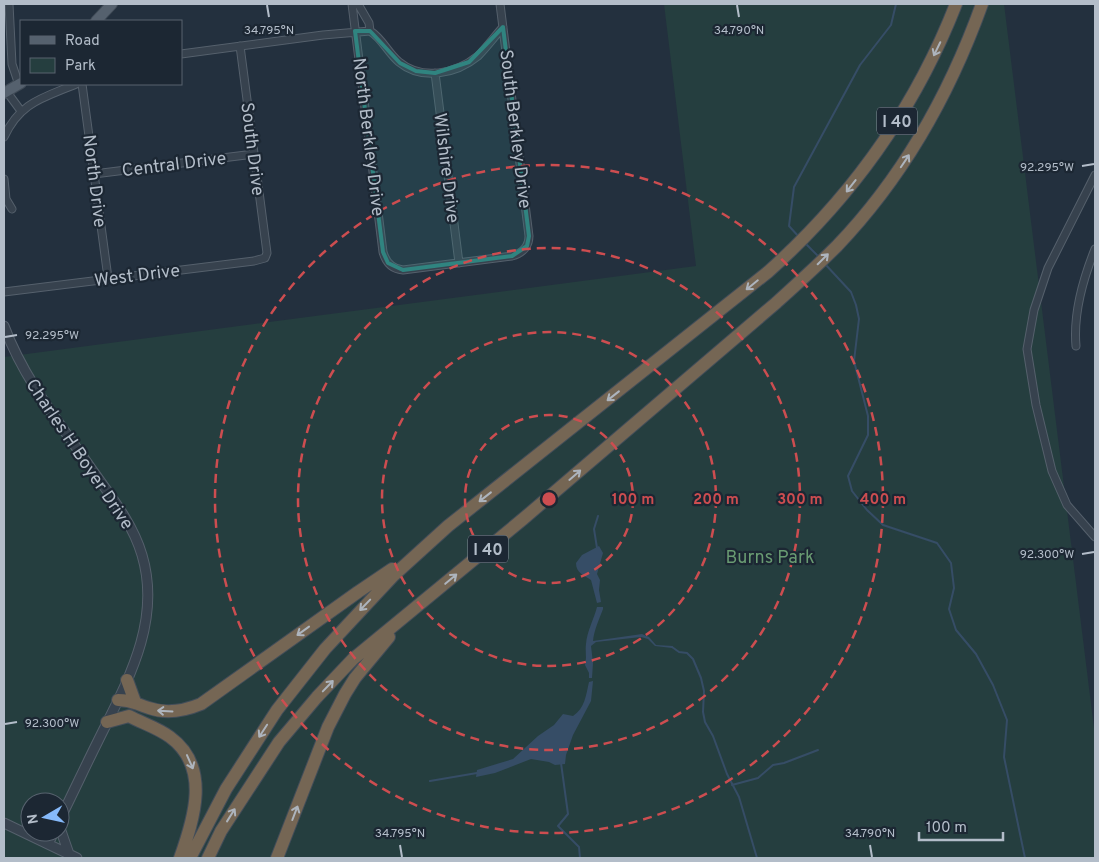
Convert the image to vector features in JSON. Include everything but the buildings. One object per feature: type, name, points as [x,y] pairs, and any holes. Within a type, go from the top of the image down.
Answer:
[{"type":"highway","name":"I 40","points":[[190,858],[226,789],[291,691],[347,624],[415,554],[723,308],[789,253],[818,225],[876,153],[907,105],[940,42],[956,4]]},
{"type":"highway","name":"I 40","points":[[208,858],[221,831],[278,742],[317,697],[354,660],[523,520],[808,274],[837,245],[885,189],[912,151],[954,73],[982,4]]},
{"type":"highway","points":[[116,703],[128,700],[152,709],[170,711],[184,710],[200,704],[415,554]]},
{"type":"highway","points":[[277,858],[328,727],[338,707],[355,678],[403,619]]},
{"type":"highway","points":[[127,680],[135,702]]},
{"type":"highway","points":[[116,703],[129,716],[170,737],[182,748],[194,770],[196,801],[189,834],[180,858]]},
{"type":"highway","points":[[107,722],[129,716]]},
{"type":"main road","points":[[97,20],[112,4]]},
{"type":"main road","points":[[5,92],[20,84]]},
{"type":"street","points":[[9,4],[12,64],[20,84]]},
{"type":"street","name":"North Berkley Drive","points":[[352,4],[383,252],[388,263],[393,267],[404,270],[459,263]]},
{"type":"street","points":[[358,4],[369,24],[370,30],[400,63],[416,71],[435,74],[456,69],[478,56],[504,27]]},
{"type":"street","name":"South Berkley Drive","points":[[459,263],[512,256],[521,252],[528,244],[530,236],[500,4]]},
{"type":"street","points":[[182,54],[370,30]]},
{"type":"street","name":"South Drive","points":[[240,46],[267,253]]},
{"type":"street","name":"Wilshire Drive","points":[[435,74],[459,263]]},
{"type":"street","points":[[4,137],[12,122],[21,111],[34,102],[74,85]]},
{"type":"street","name":"North Drive","points":[[82,85],[108,278]]},
{"type":"street","points":[[5,92],[21,111]]},
{"type":"street","name":"Central Drive","points":[[94,174],[254,154]]},
{"type":"street","points":[[1095,175],[1048,268],[1030,327],[1027,358],[1038,414],[1054,477],[1067,505],[1095,537]]},
{"type":"street","points":[[4,180],[6,199],[12,209]]},
{"type":"street","points":[[1076,346],[1075,320],[1086,274],[1095,249]]},
{"type":"street","name":"West Drive","points":[[4,292],[254,261],[265,258],[267,253]]},
{"type":"street","name":"Charles H Boyer Drive","points":[[4,326],[26,372],[117,506],[135,537],[142,553],[148,583],[148,613],[142,644],[127,680],[70,798]]},
{"type":"street","points":[[4,823],[20,829]]},
{"type":"street","points":[[45,842],[73,856]]},
{"type":"street","points":[[66,842],[73,856]]},
{"type":"highlighted area","points":[[503,27],[529,236],[527,246],[512,256],[403,270],[388,263],[383,252],[355,31],[370,31],[400,63],[416,71],[435,73],[469,62]]},
{"type":"green space","name":"Burns Park","points":[[664,4],[1004,4],[1095,736],[1095,858],[4,858],[4,357],[696,266]]},
{"type":"water","points":[[599,546],[603,553],[597,574],[600,580],[601,602],[597,603],[591,580],[579,571],[576,563],[582,555]]},
{"type":"water","points":[[597,607],[603,607],[603,609],[593,641],[642,634],[649,637],[656,645],[673,646],[672,648],[655,646],[648,639],[641,637],[596,642],[591,646],[593,663],[592,678],[589,678],[585,665],[586,644]]},
{"type":"water","points":[[593,681],[591,701],[573,735],[565,764],[555,765],[531,759],[495,773],[476,777],[477,770],[513,759],[538,736],[554,725],[563,714],[573,716],[577,713],[584,701],[589,682]]},
{"type":"waterway","points":[[799,237],[789,226],[794,187],[860,65],[891,25],[896,4]]},
{"type":"waterway","points":[[806,244],[819,257]]},
{"type":"waterway","points":[[825,264],[851,292],[859,319],[854,361],[868,416],[868,435],[848,476],[852,491],[867,510],[883,525],[937,543],[951,563],[954,588],[949,609],[956,630],[976,654],[993,685],[1007,720],[1004,757],[1025,858]]},
{"type":"waterway","points":[[597,548],[594,529],[598,516]]},
{"type":"waterway","points":[[672,647],[679,652],[687,653],[693,659],[701,678],[704,691],[703,712],[705,722],[713,736],[727,774],[739,797],[757,858]]},
{"type":"waterway","points":[[732,785],[758,778],[773,765],[784,763],[818,750]]},
{"type":"waterway","points":[[561,763],[568,814],[558,826],[579,847],[580,858]]},
{"type":"waterway","points":[[430,781],[477,773]]}]
